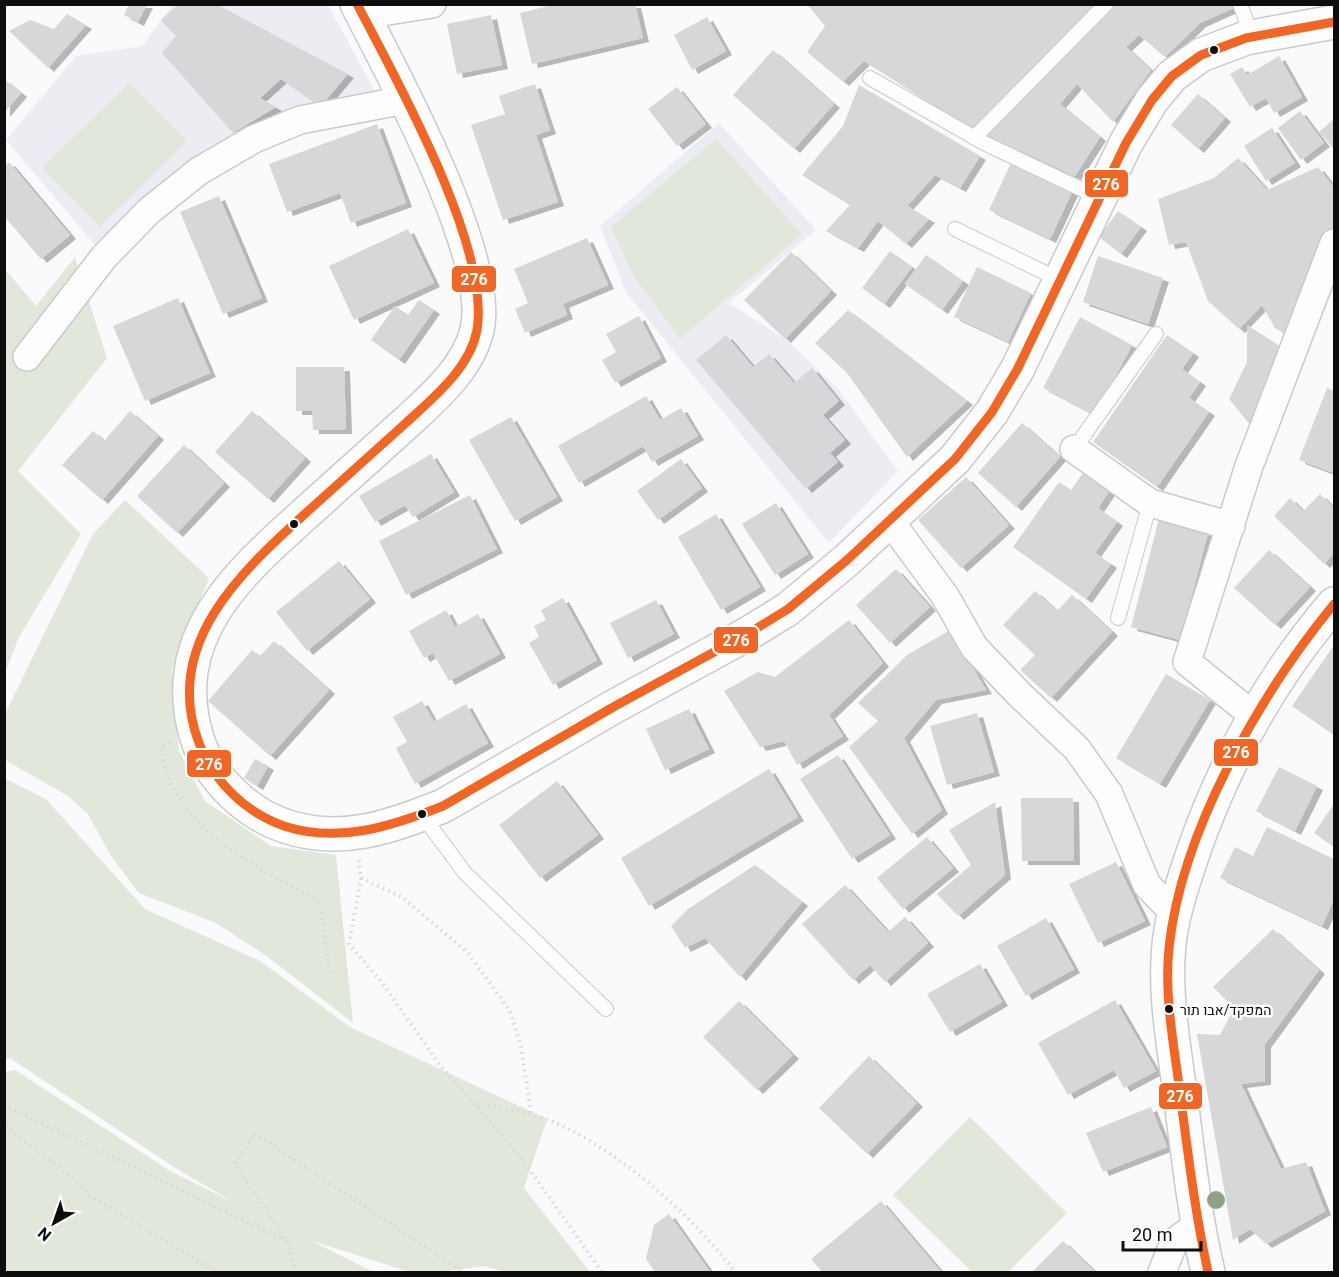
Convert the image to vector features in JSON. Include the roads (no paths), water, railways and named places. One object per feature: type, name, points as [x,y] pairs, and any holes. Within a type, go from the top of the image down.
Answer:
[{"type":"street","points":[[432,4],[360,10],[450,195],[475,273],[477,330],[467,354],[435,396],[272,543],[226,591],[198,640],[191,665],[188,699],[196,736],[213,772],[249,807],[279,824],[305,833],[334,836],[356,834],[399,824],[442,806],[788,609],[890,521],[955,459],[992,411],[1018,368],[1126,143],[1152,100],[1172,76],[1201,55],[1252,37],[1335,22]]},
{"type":"street","points":[[27,357],[104,256],[149,211],[199,171],[254,139],[300,120],[405,100]]},
{"type":"street","points":[[1254,716],[1187,662],[1250,466],[1335,243]]},
{"type":"street","points":[[1074,449],[1150,503],[1231,526]]},
{"type":"street","points":[[890,521],[945,596],[974,647],[1077,749],[1109,794],[1147,885],[1175,914]]},
{"type":"street","points":[[1208,1272],[1197,1225],[1171,1021],[1168,976],[1175,914],[1183,882],[1207,816],[1254,716],[1319,621],[1335,604]]},
{"type":"street","points":[[1162,1272],[1174,1242],[1197,1225]]},
{"type":"lane","points":[[974,138],[1106,4]]},
{"type":"lane","points":[[1240,4],[1252,37]]},
{"type":"lane","points":[[870,78],[974,138],[1100,198]]},
{"type":"lane","points":[[955,229],[1060,280]]},
{"type":"lane","points":[[1074,449],[1156,334]]},
{"type":"lane","points":[[1118,618],[1150,503]]},
{"type":"lane","points":[[422,814],[465,873],[606,1009]]},
{"type":"place","name":"המפקד/אבו תור","points":[[1169,1009]]}]
